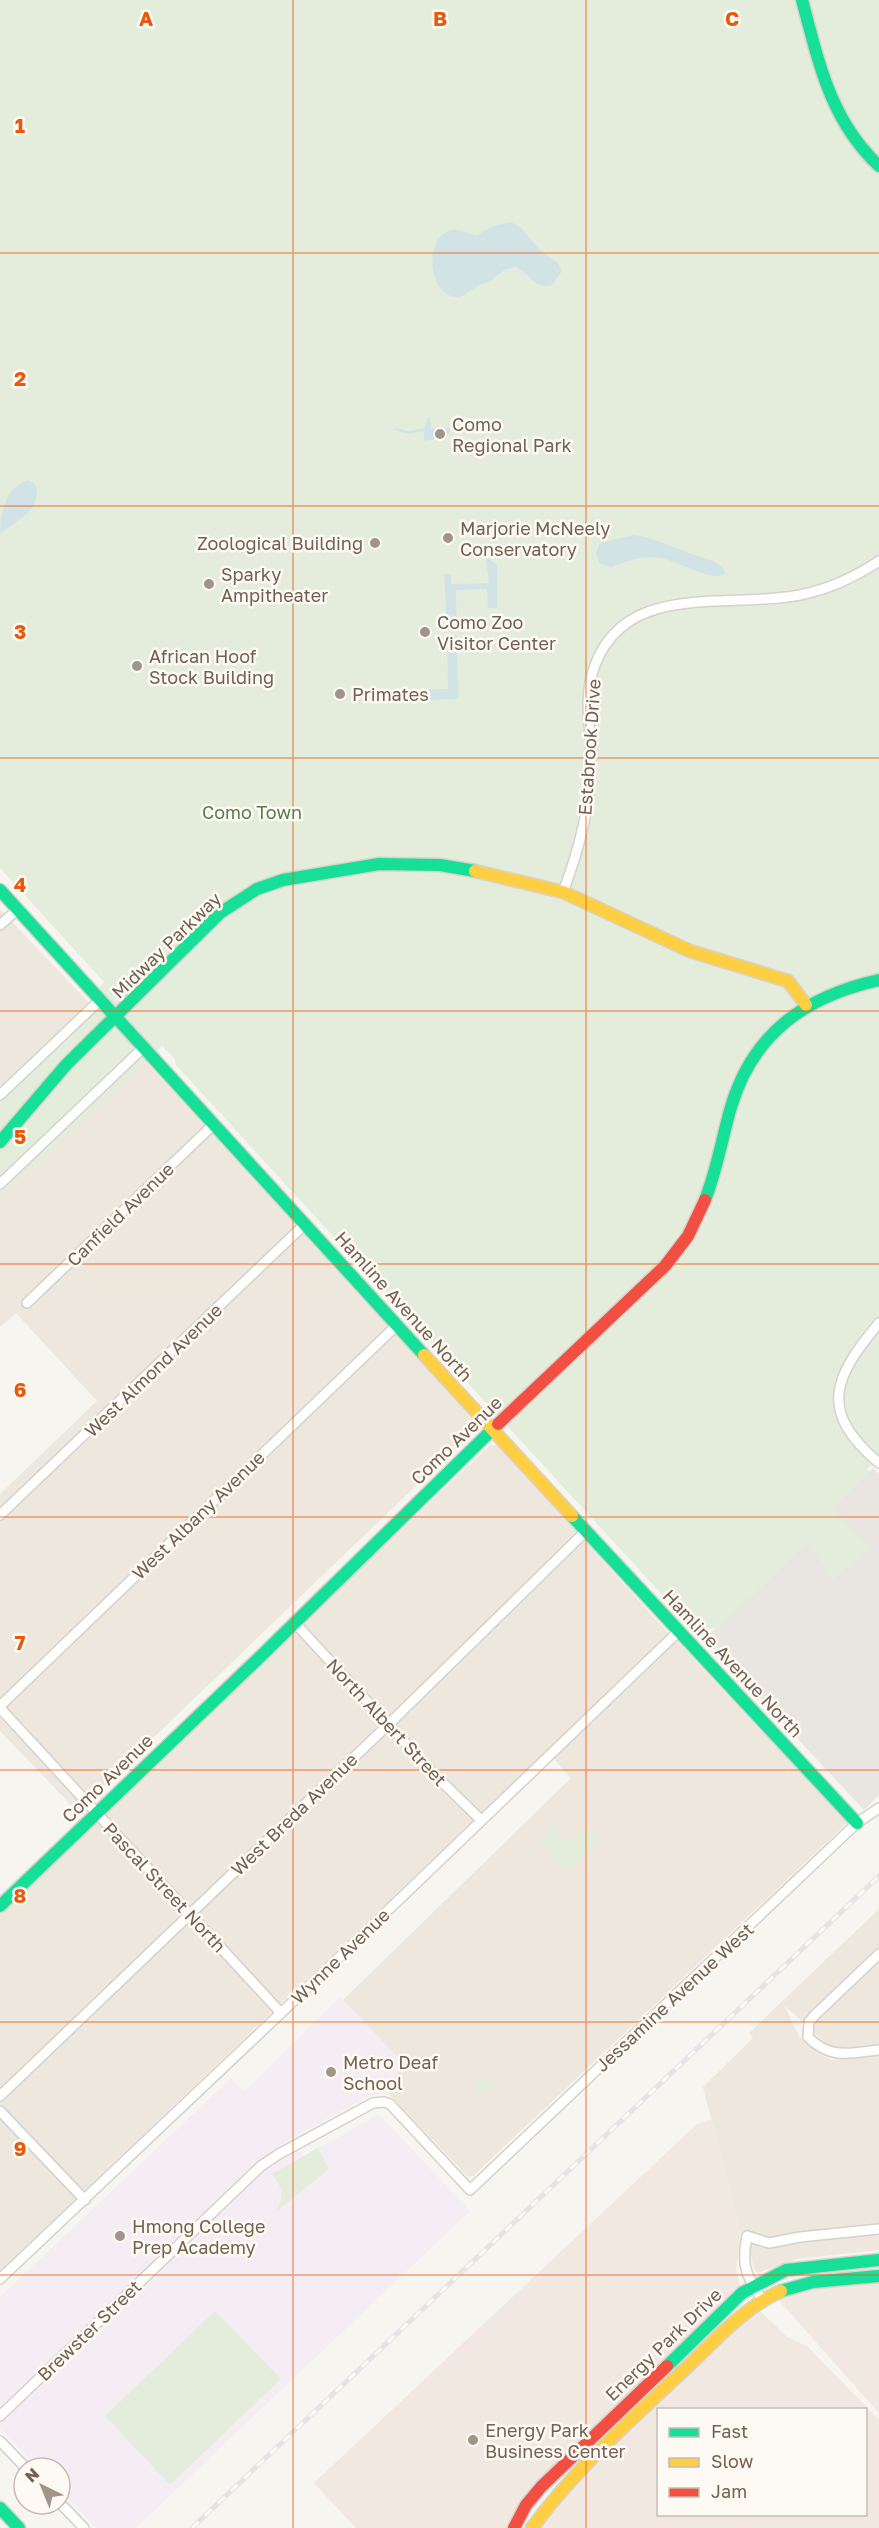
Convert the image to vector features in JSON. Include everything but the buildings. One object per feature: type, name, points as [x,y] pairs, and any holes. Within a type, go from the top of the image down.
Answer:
[{"type":"street","points":[[802,0],[838,117],[856,145],[879,166]]},
{"type":"street","name":"Estabrook Drive","points":[[563,892],[582,835],[588,800],[591,761],[589,695],[592,675],[612,635],[634,618],[657,608],[681,603],[798,596],[822,590],[857,575],[879,561]]},
{"type":"street","name":"Midway Parkway","points":[[0,1142],[51,1081],[220,913],[245,895],[283,880],[369,865],[440,865],[484,872],[563,892],[690,951],[788,981],[806,1005]]},
{"type":"street","name":"Hamline Avenue North","points":[[0,890],[492,1430],[857,1823]]},
{"type":"street","points":[[0,925],[18,909]]},
{"type":"street","name":"Como Avenue","points":[[0,1906],[654,1276],[680,1248],[700,1212],[744,1073],[772,1034],[806,1005],[842,989],[879,980]]},
{"type":"street","points":[[0,1095],[100,999]]},
{"type":"street","points":[[0,1184],[144,1047]]},
{"type":"street","name":"Canfield Avenue","points":[[27,1303],[214,1124]]},
{"type":"street","name":"West Almond Avenue","points":[[0,1515],[305,1224]]},
{"type":"street","points":[[879,1323],[855,1356],[840,1383],[840,1410],[849,1434],[879,1463]]},
{"type":"street","name":"West Albany Avenue","points":[[0,1707],[397,1324]]},
{"type":"street","name":"West Breda Avenue","points":[[0,2096],[586,1531]]},
{"type":"street","name":"North Albert Street","points":[[295,1623],[481,1820]]},
{"type":"street","name":"Wynne Avenue","points":[[0,2279],[679,1631]]},
{"type":"street","name":"Pascal Street North","points":[[0,1707],[281,2013]]},
{"type":"street","name":"Jessamine Avenue West","points":[[384,2102],[390,2104],[470,2190],[857,1823],[879,1808]]},
{"type":"street","points":[[879,1954],[815,2014],[809,2022],[808,2037],[824,2050],[837,2054],[879,2050]]},
{"type":"street","name":"Brewster Street","points":[[0,2416],[261,2166],[373,2103],[384,2102]]},
{"type":"street","points":[[0,2111],[85,2200]]},
{"type":"street","points":[[762,2299],[745,2268],[743,2256],[747,2236],[769,2243],[800,2237],[879,2229]]},
{"type":"street","name":"Energy Park Drive","points":[[514,2528],[526,2505],[541,2487],[725,2308],[753,2286],[786,2270],[879,2260]]},
{"type":"street","name":"Energy Park Drive","points":[[532,2528],[554,2498],[645,2407],[752,2306],[791,2286],[879,2276]]},
{"type":"street","points":[[0,2441],[14,2456]]},
{"type":"street","points":[[0,2502],[16,2525]]},
{"type":"street","points":[[0,2508],[16,2525]]},
{"type":"street","points":[[72,2516],[84,2528]]},
{"type":"shaded area","points":[[511,222],[521,228],[544,254],[557,262],[562,271],[552,285],[537,283],[516,267],[504,270],[489,282],[479,285],[461,297],[450,296],[442,289],[436,280],[433,256],[435,245],[442,236],[451,230],[478,235],[492,226]]},
{"type":"shaded area","points":[[427,418],[430,418],[431,429],[449,428],[447,437],[424,441],[424,431],[408,434],[394,430],[397,428],[409,431],[425,428]]},
{"type":"shaded area","points":[[28,480],[36,485],[35,502],[26,514],[0,533],[1,517],[9,494],[20,483]]},
{"type":"shaded area","points":[[634,535],[656,540],[711,560],[723,568],[725,574],[711,575],[654,557],[635,559],[611,567],[599,563],[596,553],[600,543]]},
{"type":"shaded area","points":[[485,552],[487,557],[497,565],[497,608],[488,608],[487,589],[456,590],[457,627],[447,628],[444,574],[451,574],[451,584],[489,583]]},
{"type":"shaded area","points":[[457,635],[458,699],[405,701],[405,690],[448,689],[447,636]]},
{"type":"shaded area","points":[[0,909],[89,1003],[0,1086]]},
{"type":"shaded area","points":[[143,1059],[475,1422],[476,1428],[77,1811],[0,1731],[0,1494],[97,1401],[16,1313],[0,1327],[0,1199],[132,1073]]},
{"type":"shaded area","points":[[490,1445],[498,1446],[669,1634],[0,2271],[0,1912]]},
{"type":"shaded area","points":[[873,1468],[879,1474],[879,1795],[864,1810],[703,1637],[717,1628],[808,1542],[869,1548],[831,1509]]},
{"type":"shaded area","points":[[677,1641],[847,1823],[473,2176],[468,2177],[388,2093],[392,2079],[404,2064],[343,2000],[571,1778],[554,1759]]},
{"type":"shaded area","points":[[879,1909],[879,2045],[840,2049],[830,2047],[784,2005],[799,2036],[817,2053],[832,2060],[879,2055],[879,2250],[797,2259],[758,2273],[754,2270],[751,2254],[741,2234],[703,2087],[753,2038],[749,2033]]},
{"type":"shaded area","points":[[340,1997],[404,2064],[392,2079],[388,2093],[371,2095],[288,2140],[304,2156],[379,2114],[470,2211],[136,2528],[96,2528],[72,2503],[72,2456],[27,2456],[0,2428],[0,2297],[231,2078],[244,2092]]},
{"type":"shaded area","points":[[711,2119],[741,2234],[736,2268],[740,2288],[540,2480],[526,2496],[508,2528],[356,2528],[314,2483],[696,2125]]},
{"type":"shaded area","points":[[879,2281],[879,2413],[776,2297],[804,2288]]},
{"type":"shaded area","points":[[758,2309],[787,2337],[808,2347],[879,2420],[879,2528],[538,2528],[556,2503],[750,2314]]},
{"type":"green space","name":"Como Regional Park","points":[[0,0],[879,0],[879,1457],[867,1469],[870,1472],[832,1509],[870,1548],[833,1580],[808,1543],[717,1628],[709,1629],[701,1637],[176,1065],[175,1059],[162,1046],[0,1199],[0,1086],[89,1003],[104,982],[0,868]]},
{"type":"green space","points":[[586,1826],[600,1842],[568,1872],[539,1841],[554,1827],[568,1842]]},
{"type":"green space","points":[[484,2073],[494,2084],[482,2095],[472,2083]]},
{"type":"green space","points":[[318,2148],[329,2169],[276,2212],[281,2202],[281,2192],[272,2174]]},
{"type":"green space","points":[[215,2311],[281,2379],[170,2485],[105,2416]]},
{"type":"railway","points":[[192,2528],[879,1876]]},
{"type":"traffic: fast","points":[[802,0],[828,89],[849,130],[879,166]]},
{"type":"traffic: fast","points":[[0,1142],[66,1065],[220,913],[257,889],[283,880],[379,864],[440,865],[475,871]]},
{"type":"traffic: fast","points":[[0,890],[424,1355]]},
{"type":"traffic: fast","points":[[705,1200],[731,1107],[741,1081],[753,1058],[768,1039],[786,1022],[828,996],[879,980]]},
{"type":"traffic: fast","points":[[0,1906],[262,1655],[498,1424]]},
{"type":"traffic: fast","points":[[572,1516],[857,1823]]},
{"type":"traffic: fast","points":[[667,2366],[742,2293],[786,2270],[879,2260]]},
{"type":"traffic: fast","points":[[781,2291],[813,2282],[879,2276]]},
{"type":"traffic: fast","points":[[0,2508],[19,2528]]},
{"type":"traffic: slow","points":[[475,871],[563,892],[690,951],[788,981],[806,1005]]},
{"type":"traffic: slow","points":[[424,1355],[572,1516]]},
{"type":"traffic: slow","points":[[532,2528],[585,2465],[730,2326],[754,2306],[781,2291]]},
{"type":"traffic: jam","points":[[498,1424],[665,1266],[688,1236],[705,1200]]},
{"type":"traffic: jam","points":[[514,2528],[526,2505],[541,2487],[667,2366]]},
{"type":"place","name":"Como Regional Park","points":[[440,434]]},
{"type":"place","name":"Marjorie McNeely Conservatory","points":[[448,538]]},
{"type":"place","name":"Zoological Building","points":[[375,543]]},
{"type":"place","name":"Sparky Ampitheater","points":[[209,584]]},
{"type":"place","name":"Como Zoo Visitor Center","points":[[425,632]]},
{"type":"place","name":"African Hoof Stock Building","points":[[137,666]]},
{"type":"place","name":"Primates","points":[[340,694]]},
{"type":"place","name":"Metro Deaf School","points":[[331,2072]]},
{"type":"place","name":"Hmong College Prep Academy","points":[[120,2236]]},
{"type":"place","name":"Energy Park Business Center","points":[[473,2440]]},
{"type":"park label","name":"Como Town","points":[[252,812]]}]
